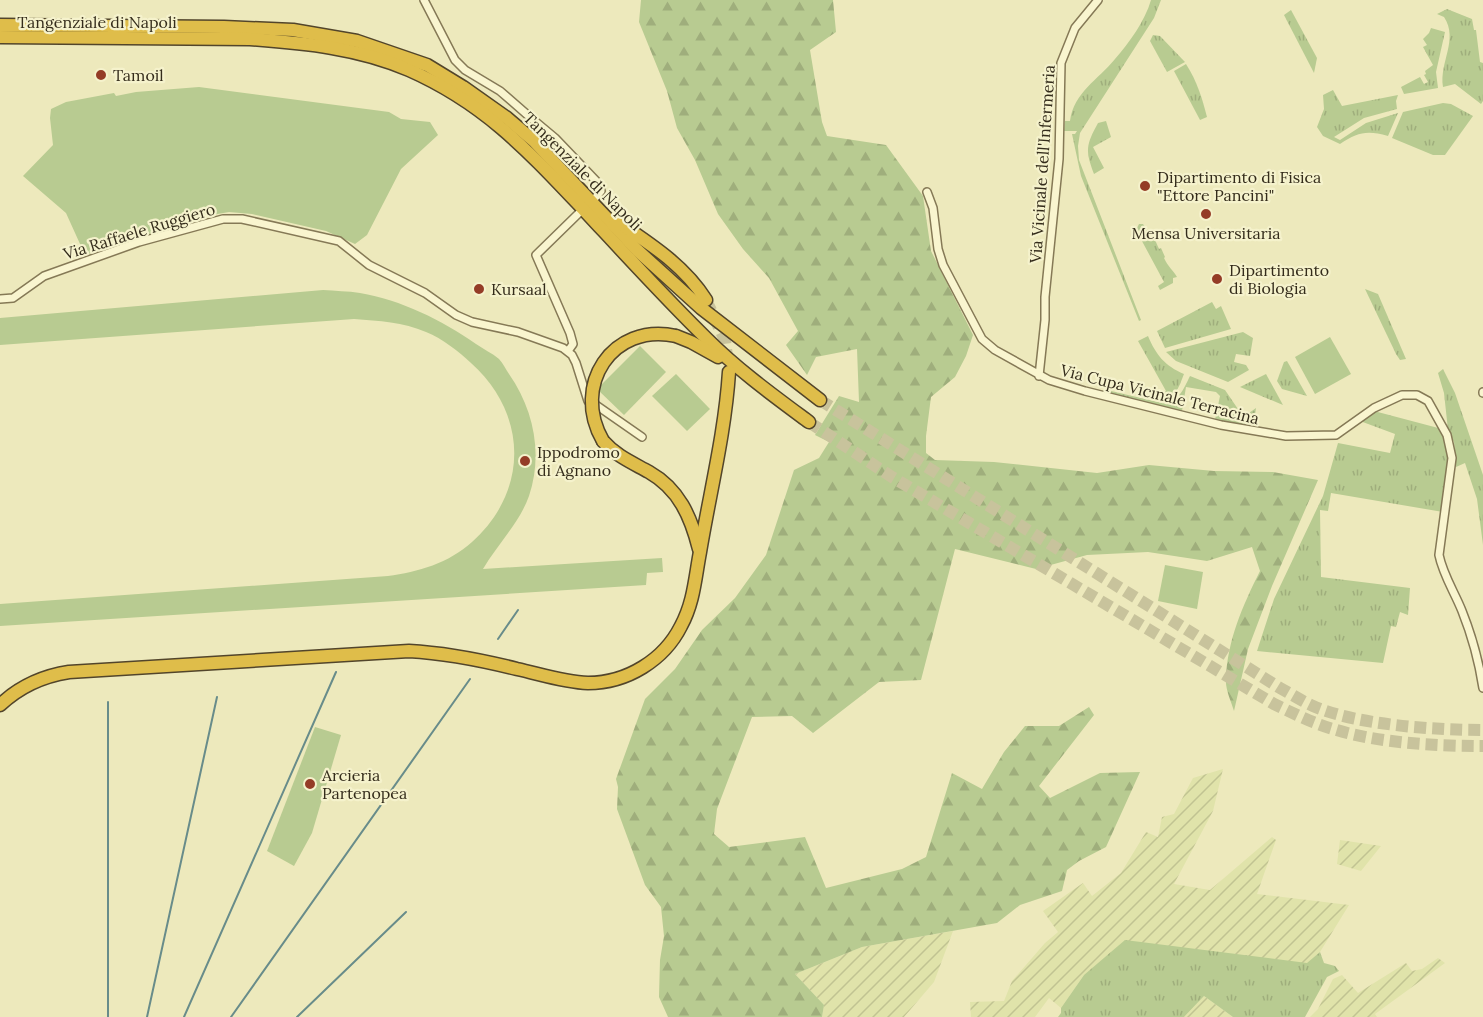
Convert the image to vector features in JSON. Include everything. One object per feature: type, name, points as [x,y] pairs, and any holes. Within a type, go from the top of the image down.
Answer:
[{"type":"highway","name":"Tangenziale di Napoli","points":[[0,25],[269,28],[357,41],[427,65],[487,103],[534,141],[597,202],[637,250],[701,308],[820,400]]},
{"type":"highway","name":"Tangenziale di Napoli","points":[[0,37],[250,39],[290,42],[335,48],[408,70],[468,102],[525,147],[693,325],[745,373],[809,422]]},
{"type":"highway","points":[[597,202],[674,262],[698,287],[706,300]]},
{"type":"highway","points":[[700,553],[693,527],[676,494],[652,474],[618,455],[603,441],[596,426],[591,404],[593,384],[604,361],[621,345],[636,337],[657,333],[676,336],[699,346],[745,373]]},
{"type":"highway","points":[[0,705],[15,693],[40,679],[69,672],[409,651],[459,656],[585,683],[608,681],[632,673],[649,663],[669,645],[692,600],[719,448],[729,372]]},
{"type":"street","points":[[424,0],[455,60],[465,70],[500,92],[555,138],[599,184],[601,191],[597,202]]},
{"type":"street","name":"Via Vicinale dell'Infermeria","points":[[1039,376],[1045,320],[1044,297],[1059,159],[1061,63],[1075,28],[1098,0]]},
{"type":"street","points":[[927,192],[933,208],[938,249],[943,265],[982,339],[995,350],[1039,376]]},
{"type":"street","points":[[578,214],[536,255],[570,333],[573,344],[568,351],[576,363],[588,401]]},
{"type":"street","name":"Via Raffaele Ruggiero","points":[[0,299],[13,298],[44,276],[88,259],[139,242],[223,219],[235,218],[339,241],[369,265],[425,293],[456,315],[472,322],[518,332],[558,345],[568,351]]},
{"type":"street","name":"Via Cupa Vicinale Terracina","points":[[1039,376],[1085,391],[1221,425],[1286,436],[1336,435],[1374,408],[1402,395],[1417,395],[1428,401],[1447,435],[1452,458],[1439,555],[1443,570],[1462,611],[1483,688]]},
{"type":"street","points":[[596,405],[642,436]]},
{"type":"green space","points":[[641,0],[833,0],[836,32],[810,50],[822,122],[827,136],[886,145],[923,196],[931,251],[973,335],[966,356],[955,377],[931,397],[926,453],[935,460],[994,462],[1097,473],[1149,465],[1214,471],[1273,472],[1318,480],[1272,586],[1248,649],[1234,711],[1226,687],[1227,665],[1237,624],[1260,571],[1252,547],[1207,561],[1148,552],[1087,555],[1036,569],[955,549],[921,680],[879,682],[813,733],[792,716],[752,717],[717,809],[714,834],[729,847],[805,837],[826,888],[902,869],[926,857],[952,773],[982,789],[1004,752],[1025,726],[1059,726],[1089,707],[1094,715],[1039,786],[1050,798],[1100,773],[1140,772],[1106,847],[1067,870],[1062,891],[1020,905],[997,923],[862,947],[795,974],[824,1005],[822,1017],[668,1017],[659,997],[660,960],[664,936],[661,907],[645,885],[617,809],[616,779],[645,699],[675,669],[702,630],[735,598],[766,555],[794,470],[819,458],[829,442],[815,435],[839,396],[859,402],[857,349],[816,357],[807,375],[786,345],[798,331],[769,278],[743,249],[718,214],[695,160],[677,128],[667,91],[639,22]]},
{"type":"green space","points":[[1151,0],[1161,0],[1154,18],[1080,133],[1078,146],[1079,160],[1141,320],[1139,321],[1081,176],[1072,134],[1077,131],[1064,131],[1065,121],[1070,121],[1076,102],[1131,39],[1141,24]]},
{"type":"green space","points":[[1447,9],[1472,19],[1474,30],[1476,30],[1480,62],[1483,63],[1483,101],[1481,104],[1455,84],[1443,87],[1450,34],[1444,17],[1437,14]]},
{"type":"green space","points":[[1291,10],[1317,58],[1314,73],[1284,15]]},
{"type":"green space","points":[[1431,28],[1445,32],[1436,72],[1438,88],[1404,94],[1401,87],[1420,77],[1424,84],[1428,82],[1424,75],[1425,71],[1433,65],[1423,47],[1427,45],[1423,39]]},
{"type":"green space","points":[[1153,35],[1160,36],[1185,62],[1167,72],[1150,41]]},
{"type":"green space","points":[[1186,64],[1199,90],[1207,117],[1200,120],[1174,71]]},
{"type":"green space","points":[[199,87],[389,112],[401,119],[430,122],[438,135],[401,169],[367,235],[355,244],[326,231],[252,214],[229,212],[206,216],[85,255],[66,213],[23,176],[53,145],[51,109],[66,102],[114,93],[116,96],[136,92]]},
{"type":"green space","points":[[1333,90],[1342,106],[1398,95],[1397,109],[1364,118],[1334,137],[1340,140],[1366,123],[1398,113],[1388,136],[1363,133],[1340,144],[1323,136],[1317,127],[1324,109],[1323,95]]},
{"type":"green space","points":[[1443,103],[1451,104],[1473,116],[1445,155],[1433,155],[1392,138],[1403,112]]},
{"type":"green space","points":[[1106,121],[1111,137],[1093,147],[1104,168],[1094,174],[1088,153],[1089,142],[1098,123]]},
{"type":"green space","points":[[1139,224],[1143,224],[1150,234],[1152,233],[1164,258],[1177,277],[1173,278],[1173,283],[1160,290],[1158,286],[1164,282],[1136,230]]},
{"type":"green space","points":[[1365,289],[1378,294],[1406,359],[1400,360],[1396,354]]},
{"type":"green space","name":"Ippodromo di Agnano","points":[[323,290],[375,296],[435,319],[499,359],[518,388],[525,402],[534,433],[533,480],[529,496],[520,515],[483,569],[662,558],[663,572],[647,573],[646,585],[0,626],[0,604],[388,576],[411,572],[443,561],[472,542],[491,522],[504,500],[512,476],[514,452],[511,429],[503,405],[490,383],[456,350],[426,332],[400,324],[354,319],[0,345],[0,318]]},
{"type":"green space","points":[[1212,302],[1216,309],[1221,306],[1231,329],[1165,348],[1157,331]]},
{"type":"green space","points":[[1243,332],[1253,338],[1250,356],[1236,354],[1234,362],[1246,365],[1249,370],[1228,382],[1176,361],[1166,352]]},
{"type":"green space","points":[[1148,336],[1162,359],[1184,374],[1177,390],[1171,396],[1163,398],[1161,395],[1166,391],[1138,341]]},
{"type":"green space","points":[[1330,337],[1351,374],[1315,394],[1295,357]]},
{"type":"green space","points":[[640,346],[666,372],[624,415],[597,389]]},
{"type":"green space","points":[[1287,361],[1307,396],[1282,389],[1277,381],[1284,362]]},
{"type":"green space","points":[[1443,369],[1455,393],[1483,475],[1483,545],[1477,499],[1465,463],[1456,467],[1454,442],[1448,430],[1444,393],[1438,373]]},
{"type":"green space","points":[[676,374],[710,409],[687,431],[652,396]]},
{"type":"green space","points":[[1266,374],[1283,405],[1240,387]]},
{"type":"green space","points":[[1190,376],[1225,390],[1240,412],[1249,413],[1256,408],[1253,429],[1215,420],[1220,396],[1216,392],[1186,387],[1182,411],[1103,391],[1108,387],[1111,391],[1162,403],[1168,402],[1180,394]]},
{"type":"green space","points":[[1374,411],[1442,429],[1451,463],[1443,512],[1331,493],[1328,511],[1320,510],[1321,577],[1410,588],[1408,615],[1400,612],[1396,627],[1391,626],[1383,663],[1257,651],[1274,599],[1323,496],[1338,443],[1390,453],[1395,434],[1360,421]]},
{"type":"green space","points":[[1165,565],[1203,572],[1197,609],[1158,601]]},
{"type":"green space","name":"Arcieria Partenopea","points":[[315,727],[341,735],[312,833],[294,866],[267,851]]},
{"type":"green space","points":[[1223,769],[1213,811],[1174,884],[1210,890],[1272,837],[1276,840],[1257,894],[1349,905],[1320,952],[1307,964],[1084,975],[1061,1008],[1049,998],[1035,1017],[971,1017],[970,1002],[1004,1001],[1012,981],[1045,943],[1058,932],[1043,911],[1083,883],[1092,896],[1121,873],[1146,832],[1158,837],[1162,817],[1174,814],[1193,778]]},
{"type":"green space","points":[[1340,840],[1381,846],[1361,871],[1337,864]]},
{"type":"green space","points":[[953,931],[934,982],[904,1017],[822,1017],[824,1005],[795,974],[862,947]]},
{"type":"green space","points":[[1125,940],[1307,963],[1320,952],[1324,963],[1335,966],[1339,971],[1327,977],[1305,1017],[1233,1017],[1204,996],[1184,1017],[1058,1017],[1061,1008],[1084,975]]},
{"type":"green space","points":[[1438,958],[1445,963],[1375,1014],[1377,1017],[1310,1017],[1318,1009],[1333,979],[1342,975],[1358,993],[1406,963],[1412,971],[1422,969]]},
{"type":"green space","points":[[1204,996],[1233,1017],[1184,1017]]},
{"type":"waterway","points":[[498,639],[518,610]]},
{"type":"waterway","points":[[184,1017],[336,672]]},
{"type":"waterway","points":[[231,1017],[470,679]]},
{"type":"waterway","points":[[147,1017],[217,697]]},
{"type":"waterway","points":[[108,702],[108,1017]]},
{"type":"waterway","points":[[297,1017],[406,912]]},
{"type":"tunnel","points":[[706,300],[725,340],[728,365]]},
{"type":"tunnel","points":[[820,400],[1309,704],[1351,718],[1373,722],[1442,729],[1483,730]]},
{"type":"tunnel","points":[[809,422],[892,477],[1274,704],[1303,718],[1350,734],[1388,741],[1483,746]]},
{"type":"place","name":"Tamoil","points":[[101,75]]},
{"type":"place","name":"Dipartimento di Fisica \"Ettore Pancini\"","points":[[1145,186]]},
{"type":"place","name":"Mensa Universitaria","points":[[1206,214]]},
{"type":"place","name":"Dipartimento di Biologia","points":[[1217,279]]},
{"type":"place","name":"Kursaal","points":[[479,289]]},
{"type":"place","name":"Ippodromo di Agnano","points":[[525,461]]},
{"type":"place","name":"Arcieria Partenopea","points":[[310,784]]}]
